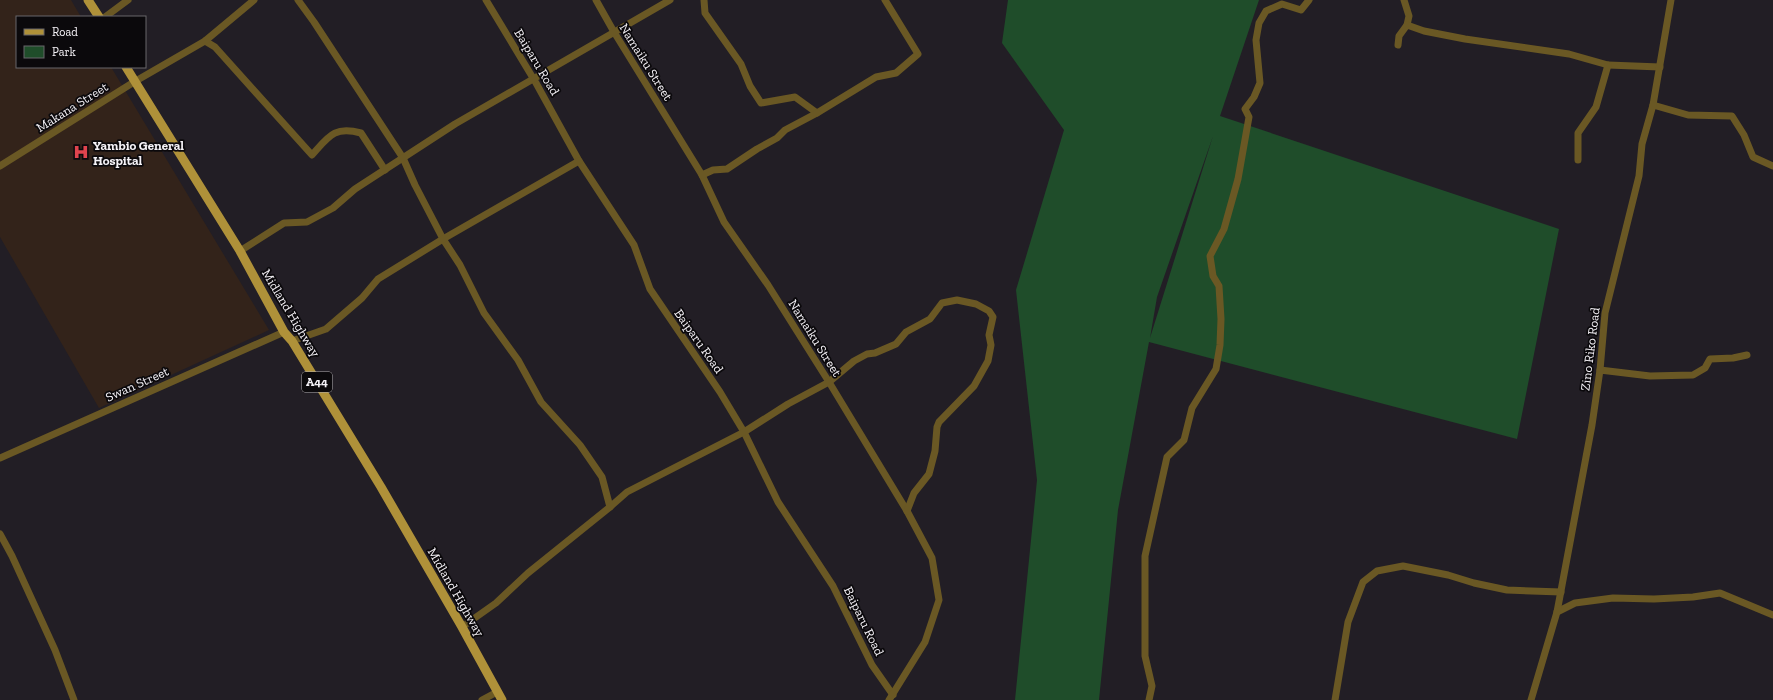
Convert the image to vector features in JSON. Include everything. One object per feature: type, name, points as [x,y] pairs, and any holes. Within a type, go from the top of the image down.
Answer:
[{"type":"main road","points":[[88,0],[97,16]]},
{"type":"main road","name":"Midland Highway","points":[[127,68],[240,251],[284,332],[292,341],[381,487],[462,627],[502,700]]},
{"type":"street","points":[[106,16],[128,0]]},
{"type":"street","name":"Makana Street","points":[[0,166],[134,82],[204,41],[254,0]]},
{"type":"street","points":[[298,0],[403,158],[443,239],[460,265],[484,313],[518,360],[541,402],[580,445],[602,477],[610,507]]},
{"type":"street","name":"Baiparu Road","points":[[486,0],[580,161],[634,245],[650,290],[720,392],[744,432],[778,502],[833,586],[872,664],[891,697]]},
{"type":"street","name":"Namaiku Street","points":[[596,0],[702,175],[724,222],[768,285],[829,382],[907,511],[932,558],[939,600],[925,642],[891,697]]},
{"type":"street","points":[[240,251],[284,223],[307,222],[333,208],[355,189],[455,124],[516,88],[534,80],[579,51],[670,0]]},
{"type":"street","points":[[704,0],[706,13],[741,64],[749,80],[750,86],[761,103],[794,97],[817,113]]},
{"type":"street","points":[[702,175],[713,170],[727,169],[757,148],[777,138],[785,130],[817,113],[876,77],[896,73],[918,54],[886,0]]},
{"type":"street","points":[[1149,700],[1152,686],[1146,656],[1145,556],[1167,457],[1184,440],[1192,408],[1216,369],[1220,345],[1221,319],[1219,286],[1214,276],[1210,256],[1224,229],[1238,179],[1249,117],[1246,109],[1254,97],[1260,83],[1256,40],[1259,23],[1266,11],[1282,4],[1301,10],[1309,0]]},
{"type":"street","points":[[1398,45],[1399,36],[1407,25],[1409,16],[1404,0]]},
{"type":"street","name":"Zino Riko Road","points":[[1531,700],[1557,612],[1561,592],[1592,425],[1600,370],[1605,313],[1639,176],[1642,144],[1653,105],[1671,0]]},
{"type":"street","points":[[1407,25],[1424,31],[1464,39],[1570,54],[1608,65],[1660,67]]},
{"type":"street","points":[[204,41],[216,47],[312,155],[334,132],[350,130],[361,133],[385,170]]},
{"type":"street","points":[[1578,160],[1578,133],[1596,107],[1608,65]]},
{"type":"street","points":[[1653,105],[1688,115],[1732,116],[1744,135],[1753,157],[1773,166]]},
{"type":"street","points":[[292,341],[326,329],[362,298],[378,280],[443,239],[580,161]]},
{"type":"street","points":[[462,627],[496,603],[528,573],[627,492],[744,432],[788,404],[829,382],[854,361],[866,354],[875,353],[896,344],[906,332],[930,320],[942,303],[957,300],[976,304],[989,311],[993,317],[989,335],[991,345],[988,362],[979,374],[974,386],[939,422],[937,427],[935,451],[929,474],[914,492],[907,511]]},
{"type":"street","name":"Swan Street","points":[[0,458],[284,332]]},
{"type":"street","points":[[1600,370],[1650,376],[1693,374],[1705,368],[1710,359],[1734,358],[1747,355]]},
{"type":"street","points":[[0,534],[12,556],[55,650],[74,700]]},
{"type":"street","points":[[1335,700],[1348,622],[1363,582],[1377,571],[1402,566],[1448,575],[1474,583],[1507,590],[1561,592]]},
{"type":"street","points":[[1557,612],[1575,603],[1605,599],[1693,597],[1720,593],[1773,615]]},
{"type":"street","points":[[482,700],[497,692]]},
{"type":"shaded area","name":"Yambio General Hospital","points":[[0,0],[71,0],[80,16],[16,16],[16,68],[112,68],[269,330],[99,408],[0,237]]},
{"type":"green space","points":[[1008,0],[1259,0],[1220,116],[1559,229],[1517,439],[1149,342],[1118,510],[1099,700],[1015,700],[1037,480],[1016,290],[1064,130],[1002,43]],"holes":[[[1213,136],[1150,338],[1157,297]]]},
{"type":"place","name":"Yambio General Hospital","points":[[81,152]]}]
